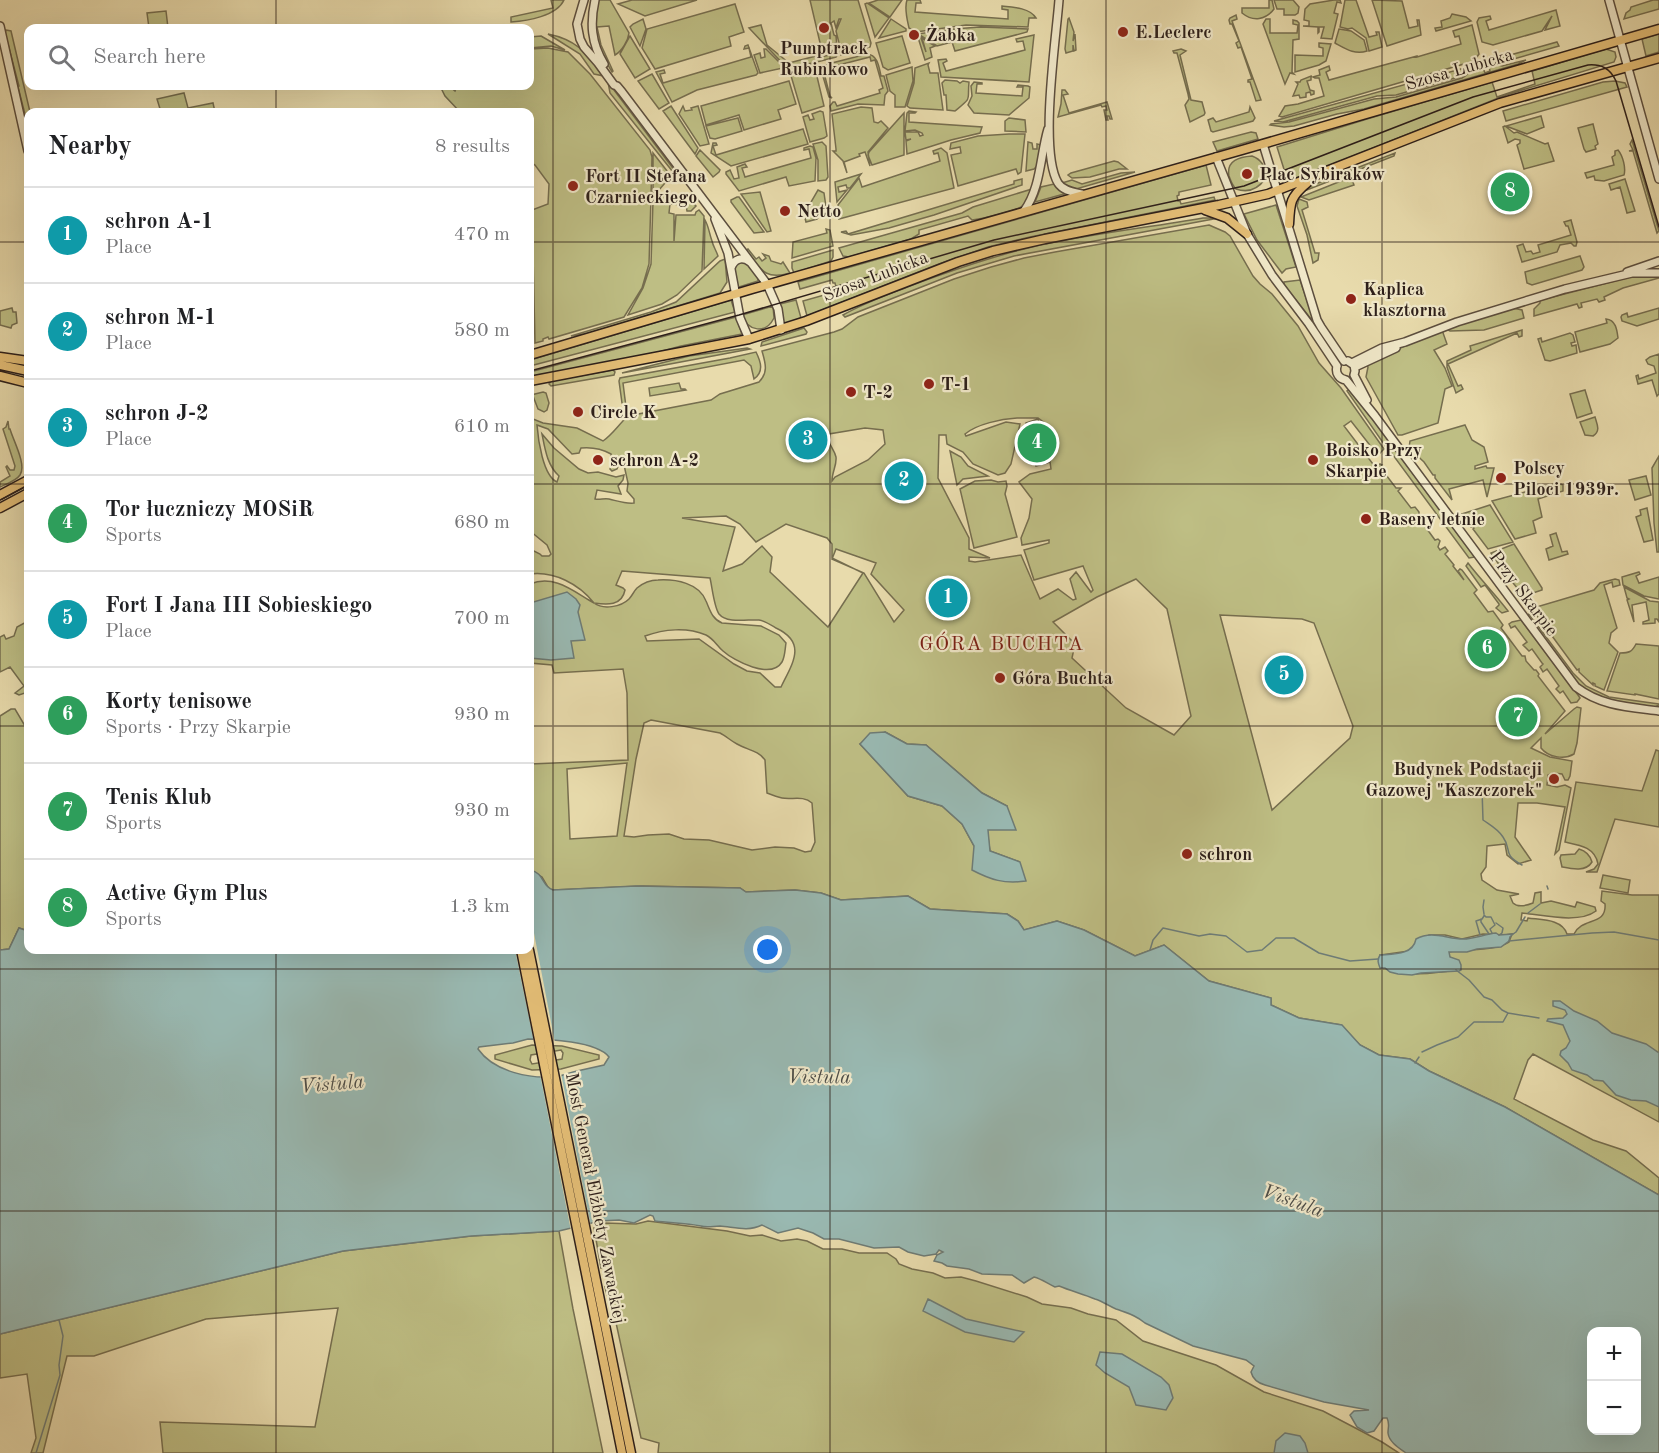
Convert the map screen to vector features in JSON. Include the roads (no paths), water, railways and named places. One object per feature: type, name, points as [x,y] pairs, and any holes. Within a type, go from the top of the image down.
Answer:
[{"type":"main road","name":"Szosa Lubicka","points":[[1266,143],[1659,29]]},
{"type":"main road","points":[[1234,202],[1278,191],[1500,103],[1659,58]]},
{"type":"main road","points":[[1216,157],[1266,143]]},
{"type":"main road","name":"Szosa Lubicka","points":[[534,354],[767,284],[1216,157]]},
{"type":"main road","points":[[1289,224],[1292,198],[1297,191],[1318,176]]},
{"type":"main road","name":"Szosa Lubicka","points":[[534,380],[749,339],[781,330],[958,262],[993,251],[1234,202]]},
{"type":"main road","points":[[1202,209],[1227,218],[1247,234]]},
{"type":"main road","points":[[0,357],[24,360]]},
{"type":"main road","points":[[0,365],[24,370]]},
{"type":"main road","points":[[0,376],[24,383]]},
{"type":"main road","points":[[0,495],[24,482]]},
{"type":"main road","points":[[0,508],[24,495]]},
{"type":"main road","name":"Most Generał Elżbiety Zawackiej","points":[[522,954],[622,1453]]},
{"type":"main road","name":"Most Generał Elżbiety Zawackiej","points":[[530,954],[631,1453]]},
{"type":"street","points":[[584,0],[577,24],[580,39],[614,86],[617,86]]},
{"type":"street","points":[[595,0],[592,36],[602,61],[617,82],[617,86],[767,284],[778,309],[781,330]]},
{"type":"street","points":[[1059,0],[1049,127],[1051,157],[1060,186],[1068,191],[1083,194]]},
{"type":"street","points":[[1610,0],[1659,179]]},
{"type":"street","points":[[0,26],[24,133]]},
{"type":"street","points":[[1024,211],[1035,187],[1049,127]]},
{"type":"street","points":[[1266,143],[1278,191]]},
{"type":"street","points":[[1216,157],[1247,234],[1272,275],[1337,366],[1351,363],[1382,348],[1405,342],[1457,322],[1659,261]]},
{"type":"street","name":"Przy Skarpie","points":[[1278,191],[1317,320],[1351,363],[1375,416]]},
{"type":"street","points":[[711,211],[724,240],[740,318],[749,339]]},
{"type":"street","points":[[730,270],[731,265],[737,259],[747,259],[753,263]]},
{"type":"street","points":[[1611,277],[1632,273],[1659,273]]},
{"type":"street","points":[[1347,380],[1351,378],[1351,363]]},
{"type":"street","name":"Przy Skarpie","points":[[1337,366],[1338,375],[1347,380],[1375,416],[1576,687],[1603,702],[1659,711]]},
{"type":"water","points":[[567,592],[576,599],[580,605],[578,612],[585,640],[571,641],[574,658],[534,658],[534,602]]},
{"type":"water","points":[[885,732],[907,744],[926,745],[982,793],[1007,806],[1016,830],[988,830],[990,851],[1020,862],[1026,881],[998,880],[972,870],[974,846],[962,824],[942,806],[908,796],[860,744],[870,733]]},
{"type":"water","name":"Vistula","points":[[534,872],[546,886],[553,890],[636,886],[740,888],[746,892],[795,890],[821,893],[841,900],[908,896],[930,909],[1007,914],[1018,921],[1024,930],[1057,921],[1084,930],[1135,956],[1164,945],[1209,981],[1271,998],[1271,1005],[1299,1018],[1342,1025],[1360,1045],[1379,1055],[1410,1059],[1429,1071],[1505,1107],[1659,1195],[1659,1453],[1406,1453],[1390,1439],[1387,1418],[1383,1418],[1374,1431],[1367,1433],[1357,1427],[1350,1415],[1354,1411],[1369,1410],[1324,1402],[1262,1384],[1253,1377],[1251,1372],[1254,1366],[1246,1360],[1193,1346],[1131,1314],[1059,1286],[1055,1287],[1034,1277],[1024,1283],[1012,1275],[982,1274],[969,1269],[947,1266],[934,1261],[937,1255],[943,1252],[939,1250],[936,1254],[924,1256],[899,1247],[874,1248],[839,1239],[824,1239],[798,1228],[778,1233],[762,1225],[746,1229],[706,1227],[655,1221],[650,1215],[634,1223],[619,1220],[600,1221],[559,1231],[471,1236],[343,1251],[0,1334],[0,950],[9,949],[19,928],[24,930],[24,954],[534,954]],"holes":[[[528,1039],[559,1040],[594,1047],[609,1057],[604,1065],[548,1077],[514,1073],[494,1063],[478,1049]]]},
{"type":"water","points":[[1496,933],[1499,935],[1513,934],[1509,941],[1501,947],[1449,952],[1450,957],[1459,960],[1461,970],[1459,971],[1398,974],[1380,968],[1379,965],[1380,955],[1407,951],[1416,939],[1422,936],[1434,935],[1463,939]]},
{"type":"water","points":[[1553,1001],[1560,1001],[1574,1011],[1597,1021],[1612,1033],[1646,1044],[1659,1053],[1659,1107],[1646,1101],[1631,1100],[1616,1095],[1603,1081],[1594,1080],[1572,1070],[1560,1055],[1570,1041],[1563,1025],[1547,1021],[1563,1018],[1567,1014],[1565,1010],[1553,1006]]},
{"type":"water","points":[[928,1299],[966,1319],[1024,1332],[1014,1342],[965,1332],[923,1311]]},
{"type":"water","points":[[1100,1352],[1122,1354],[1161,1377],[1169,1385],[1173,1398],[1166,1410],[1136,1405],[1129,1387],[1096,1365]]},
{"type":"water","points":[[1285,1433],[1300,1436],[1308,1453],[1274,1453],[1276,1441]]},
{"type":"waterway","points":[[1482,789],[1483,820],[1501,834],[1506,842],[1509,855],[1522,865]]},
{"type":"waterway","points":[[1484,900],[1484,914]]},
{"type":"waterway","points":[[1528,913],[1540,904]]},
{"type":"waterway","points":[[1484,915],[1491,917],[1495,925],[1490,929],[1492,933]]},
{"type":"waterway","points":[[1480,935],[1476,921],[1484,916]]},
{"type":"waterway","points":[[1513,934],[1525,917]]},
{"type":"waterway","points":[[1481,919],[1489,934]]},
{"type":"waterway","points":[[1496,923],[1503,928],[1499,935]]},
{"type":"waterway","points":[[1150,950],[1153,940],[1163,928],[1199,936],[1210,934],[1226,936],[1247,952],[1262,950],[1276,938],[1294,938],[1319,953],[1350,961],[1378,959]]},
{"type":"waterway","points":[[1509,941],[1614,932],[1659,940]]},
{"type":"waterway","points":[[1456,970],[1469,980],[1484,997],[1492,1000],[1502,1010],[1539,1018]]},
{"type":"waterway","points":[[1422,1052],[1458,1037],[1474,1022],[1503,1022],[1508,1013]]},
{"type":"waterway","points":[[1415,1063],[1419,1057]]},
{"type":"waterway","points":[[36,1453],[60,1375],[63,1336],[59,1320]]},
{"type":"tram line","points":[[534,370],[739,315],[994,240],[1244,186],[1473,97],[1588,65],[1605,68],[1616,81],[1659,227]]},
{"type":"tram line","points":[[0,500],[24,487]]},
{"type":"place","name":"Pumptrack Rubinkowo","points":[[824,28]]},
{"type":"place","name":"E.Leclerc","points":[[1123,32]]},
{"type":"place","name":"Żabka","points":[[914,35]]},
{"type":"place","name":"Plac Sybiraków","points":[[1247,174]]},
{"type":"place","name":"Fort II Stefana Czarnieckiego","points":[[573,186]]},
{"type":"place","name":"Active Gym Plus","points":[[1510,192]]},
{"type":"place","name":"Netto","points":[[785,211]]},
{"type":"place","name":"Kaplica klasztorna","points":[[1351,299]]},
{"type":"place","name":"T-1","points":[[929,384]]},
{"type":"place","name":"T-2","points":[[851,392]]},
{"type":"place","name":"Circle K","points":[[578,412]]},
{"type":"place","name":"schron J-2","points":[[808,440]]},
{"type":"place","name":"Tor łuczniczy MOSiR","points":[[1037,443]]},
{"type":"place","name":"schron A-2","points":[[598,460]]},
{"type":"place","name":"Boisko Przy Skarpie","points":[[1313,460]]},
{"type":"place","name":"Polscy Piloci 1939r.","points":[[1501,478]]},
{"type":"place","name":"schron M-1","points":[[904,481]]},
{"type":"place","name":"Baseny letnie","points":[[1366,519]]},
{"type":"place","name":"schron A-1","points":[[948,598]]},
{"type":"place","name":"Korty tenisowe","points":[[1487,649]]},
{"type":"place","name":"Fort I Jana III Sobieskiego","points":[[1284,675]]},
{"type":"place","name":"Góra Buchta","points":[[1000,678]]},
{"type":"place","name":"Tenis Klub","points":[[1518,717]]},
{"type":"place","name":"Budynek Podstacji Gazowej \"Kaszczorek\"","points":[[1554,779]]},
{"type":"place","name":"schron","points":[[1187,854]]},
{"type":"district","name":"GÓRA BUCHTA","points":[[1002,643]]}]
